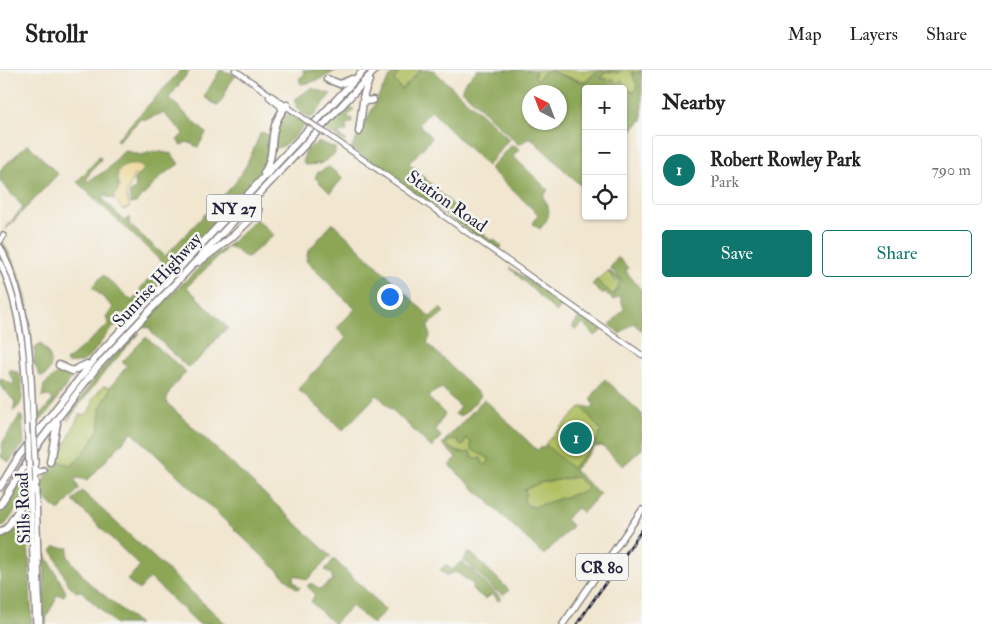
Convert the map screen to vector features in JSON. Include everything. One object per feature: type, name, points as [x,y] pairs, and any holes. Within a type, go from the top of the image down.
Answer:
[{"type":"highway","points":[[327,79],[334,83],[343,84],[363,70]]},
{"type":"highway","name":"Sunrise Highway","points":[[0,487],[19,456],[96,356],[363,70]]},
{"type":"highway","points":[[359,132],[363,97],[367,84],[376,70]]},
{"type":"highway","name":"Sunrise Highway","points":[[0,505],[41,440],[97,367],[376,70]]},
{"type":"highway","points":[[363,97],[367,101],[373,100]]},
{"type":"highway","points":[[249,192],[268,166],[273,127],[284,108]]},
{"type":"highway","points":[[168,291],[192,268],[237,233],[259,211]]},
{"type":"highway","points":[[59,365],[68,370],[76,370],[96,356]]},
{"type":"highway","points":[[50,462],[54,432],[63,411]]},
{"type":"highway","points":[[54,432],[57,435],[62,434]]},
{"type":"highway","points":[[0,532],[7,528],[36,483]]},
{"type":"main road","name":"Station Road","points":[[235,70],[262,88],[284,108],[306,120],[642,355]]},
{"type":"main road","name":"Sills Road","points":[[0,242],[25,317],[31,371],[40,624]]},
{"type":"main road","name":"Sills Road","points":[[0,264],[6,274],[20,326],[25,379],[36,624]]},
{"type":"main road","points":[[31,371],[33,386],[39,388]]},
{"type":"main road","points":[[25,379],[28,392],[32,396]]},
{"type":"main road","points":[[26,403],[33,415]]},
{"type":"main road","points":[[20,411],[26,412]]},
{"type":"main road","points":[[35,469],[39,473],[44,471]]},
{"type":"main road","points":[[29,476],[36,483]]},
{"type":"main road","name":"CR 80","points":[[563,624],[642,510]]},
{"type":"green space","points":[[181,70],[190,70],[169,98],[206,133],[198,147],[187,142],[181,145],[177,140],[184,133],[163,113],[147,119],[141,119],[117,142],[116,140]]},
{"type":"green space","points":[[220,70],[234,74],[235,77],[218,106],[204,97]]},
{"type":"green space","points":[[302,70],[337,70],[320,79],[301,84],[299,79],[305,73]]},
{"type":"green space","points":[[395,70],[400,70],[394,80],[402,90],[420,70],[433,70],[509,139],[487,166],[431,111],[419,124],[432,138],[409,163],[491,241],[494,239],[502,247],[498,251],[351,148],[382,89]]},
{"type":"green space","points":[[400,70],[420,70],[402,90],[394,80]]},
{"type":"green space","points":[[477,70],[535,70],[535,78],[538,79],[546,70],[585,83],[599,70],[622,70],[619,73],[605,71],[601,78],[604,80],[614,79],[617,83],[621,80],[625,85],[582,85],[581,186],[530,137],[519,145],[462,90],[464,83]]},
{"type":"green space","points":[[535,70],[546,70],[538,79],[535,78]]},
{"type":"green space","points":[[546,70],[597,70],[585,82]]},
{"type":"green space","points":[[622,70],[639,70],[641,73],[632,73],[637,85],[636,92],[630,91],[627,85],[621,81],[617,83],[601,77],[605,71],[619,73]]},
{"type":"green space","points":[[639,70],[642,70],[642,120],[627,136],[627,87],[630,91],[635,92],[637,85],[632,73],[640,73]]},
{"type":"green space","points":[[311,88],[331,94],[314,116],[308,118],[297,108],[294,100]]},
{"type":"green space","points":[[349,107],[354,109],[346,119],[352,118],[353,123],[346,124],[347,131],[337,134],[346,140],[345,142],[324,129],[333,120],[337,120]]},
{"type":"green space","points":[[289,112],[307,125],[286,144],[276,148],[273,134],[283,115],[288,116]]},
{"type":"green space","points":[[261,132],[269,135],[265,160],[257,176],[239,193],[133,311],[119,313],[121,320],[89,357],[80,362],[67,363],[66,361],[109,324],[106,318],[113,307],[92,287],[103,275],[132,301],[163,263],[77,182],[100,156],[101,160],[90,172],[85,183],[107,170],[123,152],[127,151],[141,155],[155,151],[172,154],[179,164],[164,174],[136,203],[131,204],[129,193],[136,188],[134,179],[142,172],[117,179],[120,186],[114,199],[104,196],[103,199],[124,221],[130,217],[129,224],[165,256],[235,183],[247,164]]},
{"type":"green space","points":[[320,142],[335,148],[335,154],[320,164],[305,165],[303,161],[306,149]]},
{"type":"green space","points":[[28,144],[58,174],[4,231],[23,207],[0,181],[0,170]]},
{"type":"green space","points":[[511,145],[519,149],[513,156],[548,190],[543,197],[548,206],[549,214],[540,229],[533,224],[538,214],[491,170],[491,167]]},
{"type":"green space","points":[[329,167],[343,178],[330,193],[315,178],[317,173]]},
{"type":"green space","points":[[256,219],[274,235],[247,258],[229,246],[187,287],[228,328],[201,357],[187,367],[150,331],[151,328],[142,327],[142,323],[206,261],[230,244]]},
{"type":"green space","points":[[333,223],[430,317],[440,308],[444,312],[428,325],[430,337],[427,343],[481,396],[465,413],[459,416],[455,414],[460,407],[442,388],[428,397],[445,414],[435,430],[441,436],[432,448],[377,395],[343,430],[298,389],[346,338],[337,328],[355,309],[306,261],[308,251]]},
{"type":"green space","points":[[1,243],[4,244],[9,253],[21,280],[29,318],[15,272]]},
{"type":"green space","points":[[618,257],[628,268],[626,271],[642,291],[642,331],[633,323],[620,334],[610,325],[624,309],[620,296],[613,300],[605,292],[602,294],[592,285],[596,280],[613,295],[618,289],[619,283],[608,270],[623,281],[610,268]]},
{"type":"green space","points":[[510,268],[562,302],[563,306],[556,312]]},
{"type":"green space","points":[[608,271],[619,286],[613,295],[596,280]]},
{"type":"green space","points":[[571,308],[603,330],[595,336],[583,324],[576,330],[572,327],[579,318],[570,311]]},
{"type":"green space","points":[[140,333],[107,369],[67,421],[99,372],[121,348]]},
{"type":"green space","points":[[146,337],[186,372],[170,390],[166,402],[331,556],[307,580],[295,575],[293,580],[300,588],[297,589],[132,432],[88,480],[77,478],[75,480],[79,489],[60,510],[57,510],[41,494],[39,486],[58,461],[72,466],[90,445],[100,426],[100,408],[109,394],[110,387],[127,366],[122,362]]},
{"type":"green space","points":[[41,344],[49,356],[51,364],[45,376],[40,376],[34,363],[35,348]]},
{"type":"green space","points":[[10,369],[19,373],[22,383],[22,399],[13,411],[15,402],[0,385],[0,378],[13,385],[14,381],[9,373]]},
{"type":"green space","points":[[60,371],[71,378],[47,414],[37,424],[36,404],[40,415],[53,400],[49,396],[42,397],[44,385]]},
{"type":"green space","points":[[605,379],[642,414],[642,449],[623,466],[602,446],[595,447],[574,470],[600,494],[583,513],[577,508],[566,519],[572,526],[544,555],[449,465],[456,458],[442,444],[484,399],[537,450],[546,445],[572,468],[596,442],[601,431],[583,408],[585,406],[591,408],[594,405],[591,398]],"holes":[[[465,438],[471,442],[471,449],[490,459],[486,465],[483,464],[481,458],[473,458],[470,452],[462,453],[456,451],[445,442],[457,439],[461,446],[464,445]],[[576,477],[588,487],[587,490],[534,507],[527,506],[523,501],[526,493],[524,490],[540,483]]]},
{"type":"green space","points":[[103,386],[110,387],[109,393],[100,408],[100,426],[90,445],[72,466],[58,461],[79,415],[87,414],[93,403],[91,401]]},
{"type":"green space","points":[[582,406],[608,431],[571,469],[545,444]]},
{"type":"green space","points":[[20,415],[22,417],[24,444],[9,462],[1,457],[3,442]]},
{"type":"green space","points":[[465,437],[471,442],[471,449],[491,459],[486,466],[471,455],[452,450],[445,442]]},
{"type":"green space","points":[[25,472],[26,487],[24,494],[5,525],[0,526],[0,511]]},
{"type":"green space","points":[[576,477],[588,487],[587,490],[534,507],[525,502],[520,487],[524,490],[540,483]]},
{"type":"green space","points":[[82,491],[226,624],[199,624],[150,578],[139,590],[127,580],[140,566],[73,501]]},
{"type":"green space","points":[[22,513],[26,513],[27,518],[32,624],[0,624],[0,538],[3,538],[15,527]]},
{"type":"green space","points":[[54,547],[69,548],[68,557],[88,582],[139,624],[116,624],[81,591],[76,592],[68,584],[52,550]]},
{"type":"green space","points":[[469,551],[509,591],[503,595],[495,590],[464,560]]},
{"type":"green space","points":[[45,553],[66,592],[64,596],[56,595],[56,599],[47,616],[46,624],[43,624]]},
{"type":"green space","points":[[334,559],[386,610],[373,624],[352,606],[334,624],[311,602],[315,594],[307,586],[311,583],[320,589],[333,580],[331,574],[325,570]]},
{"type":"green space","points":[[462,561],[501,599],[498,601],[493,594],[485,599],[472,589],[473,584],[456,572],[446,575],[440,570],[446,564],[452,570]]},
{"type":"sand","points":[[130,164],[137,164],[144,169],[137,176],[134,175],[126,195],[130,207],[123,210],[114,198],[120,186],[118,175],[120,169]]},
{"type":"railway","points":[[577,624],[642,530]]},
{"type":"place","name":"Robert Rowley Park","points":[[576,438]]}]
